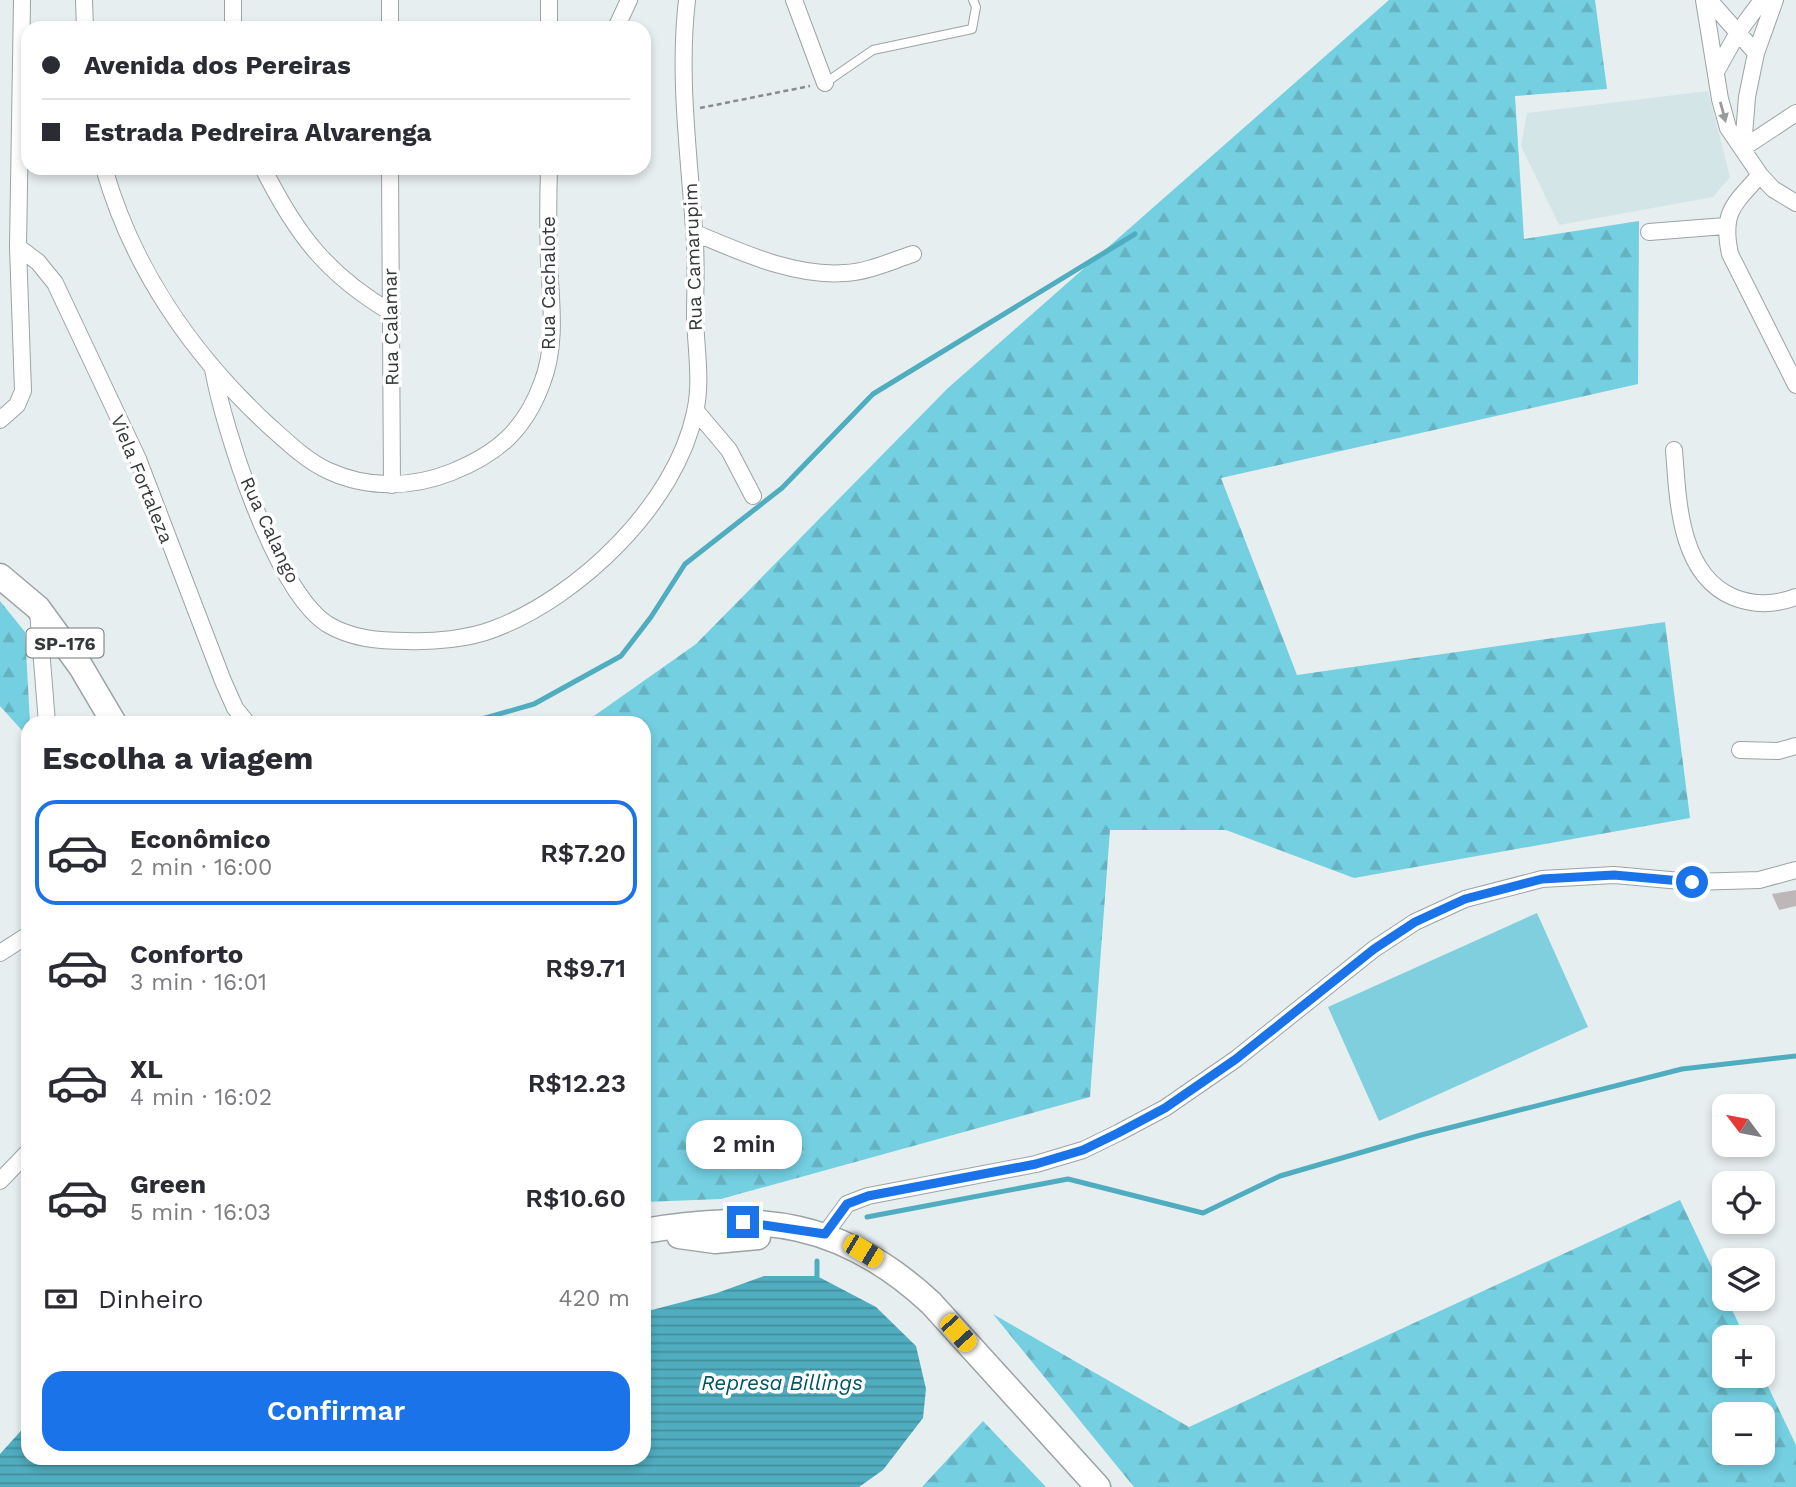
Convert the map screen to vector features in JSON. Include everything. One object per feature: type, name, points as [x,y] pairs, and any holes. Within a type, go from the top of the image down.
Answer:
[{"type":"main road","name":"SP-176","points":[[0,576],[38,608],[81,667],[110,716]]},
{"type":"main road","points":[[651,1232],[715,1241],[820,1233],[886,1265],[931,1303],[1098,1487]]},
{"type":"street","points":[[22,0],[22,21]]},
{"type":"street","points":[[85,0],[85,21]]},
{"type":"street","points":[[233,0],[233,21]]},
{"type":"street","points":[[390,0],[390,21]]},
{"type":"street","points":[[549,0],[549,21]]},
{"type":"street","points":[[619,21],[629,0]]},
{"type":"street","name":"Rua Camarupim","points":[[687,0],[684,60],[695,233],[696,411]]},
{"type":"street","points":[[794,0],[825,83]]},
{"type":"street","points":[[1706,0],[1756,53]]},
{"type":"street","points":[[1706,0],[1725,120],[1760,175],[1773,188],[1796,203]]},
{"type":"street","points":[[1717,70],[1737,34],[1762,0]]},
{"type":"street","points":[[1743,148],[1747,97],[1756,53],[1775,0]]},
{"type":"street","points":[[0,420],[17,405],[23,391],[19,247],[21,82]]},
{"type":"street","points":[[1743,148],[1796,113]]},
{"type":"street","name":"Rua Cachalote","points":[[107,175],[141,265],[195,349],[213,369],[284,439],[327,471],[367,483],[392,485],[442,476],[482,460],[513,434],[531,412],[543,381],[552,335],[547,215],[549,175]]},
{"type":"street","points":[[266,175],[300,235],[334,273],[358,293],[392,313]]},
{"type":"street","name":"Rua Calamar","points":[[390,175],[392,485]]},
{"type":"street","points":[[1760,175],[1734,204],[1725,226],[1730,254],[1796,385]]},
{"type":"street","points":[[1649,232],[1725,226]]},
{"type":"street","points":[[695,233],[756,257],[824,273],[847,273],[913,254]]},
{"type":"street","name":"Viela Fortaleza","points":[[19,247],[38,262],[55,283],[138,458],[219,669],[235,708],[241,716]]},
{"type":"street","name":"Rua Calango","points":[[213,369],[221,410],[276,555],[305,603],[325,623],[347,634],[375,640],[423,642],[493,630],[544,605],[575,584],[606,557],[651,504],[680,456],[696,411]]},
{"type":"street","points":[[696,411],[729,450],[753,496]]},
{"type":"street","points":[[1674,450],[1678,502],[1693,558],[1702,574],[1722,592],[1744,601],[1763,604],[1796,597]]},
{"type":"street","points":[[38,608],[46,716]]},
{"type":"street","points":[[1740,750],[1778,751],[1796,746]]},
{"type":"street","points":[[820,1233],[847,1204],[868,1196],[1036,1164],[1083,1150],[1118,1133],[1165,1108],[1236,1059],[1299,1005],[1374,949],[1415,922],[1465,899],[1542,879],[1614,875],[1692,882],[1759,880],[1796,870]]},
{"type":"street","points":[[0,953],[21,940]]},
{"type":"street","points":[[0,1181],[21,1159]]},
{"type":"lane","points":[[825,83],[873,50],[972,29],[976,7],[973,0]]},
{"type":"path","points":[[687,111],[825,83]]},
{"type":"shaded area","points":[[1708,91],[1730,177],[1713,197],[1559,225],[1521,146],[1527,113]]},
{"type":"shaded area","points":[[1537,913],[1588,1027],[1379,1121],[1328,1007]]},
{"type":"green space","points":[[1389,0],[1595,0],[1607,89],[1515,96],[1524,239],[1639,221],[1638,384],[1221,478],[1297,675],[1665,622],[1690,818],[1354,878],[1226,830],[1110,830],[1090,1097],[721,1199],[651,1202],[651,716],[594,716],[696,644],[948,388]]},
{"type":"green space","points":[[0,601],[25,632],[30,716],[21,716],[21,729],[0,706]]},
{"type":"green space","points":[[1680,1200],[1712,1267],[1712,1311],[1733,1311],[1739,1325],[1712,1325],[1712,1388],[1769,1388],[1796,1445],[1796,1487],[1134,1487],[993,1314],[1189,1427]]},
{"type":"green space","points":[[983,1421],[1046,1487],[922,1487]]},
{"type":"water","name":"Represa Billings","points":[[764,1276],[817,1276],[876,1307],[916,1346],[926,1389],[923,1418],[883,1470],[859,1487],[0,1487],[0,1454],[21,1431],[21,1465],[651,1465],[651,1310],[717,1293]]},
{"type":"building","points":[[1796,890],[1796,906],[1779,910],[1772,894]]},
{"type":"waterway","points":[[492,716],[534,704],[621,656],[651,617],[685,564],[782,488],[873,394],[1135,234]]},
{"type":"waterway","points":[[867,1217],[1068,1179],[1203,1213],[1280,1176],[1421,1135],[1682,1069],[1796,1056]]},
{"type":"waterway","points":[[817,1261],[817,1276]]},
{"type":"route","points":[[743,1222],[825,1234],[847,1204],[868,1196],[1036,1164],[1083,1150],[1165,1108],[1236,1059],[1289,1013],[1374,949],[1415,922],[1465,899],[1542,879],[1614,875],[1692,882]]}]
